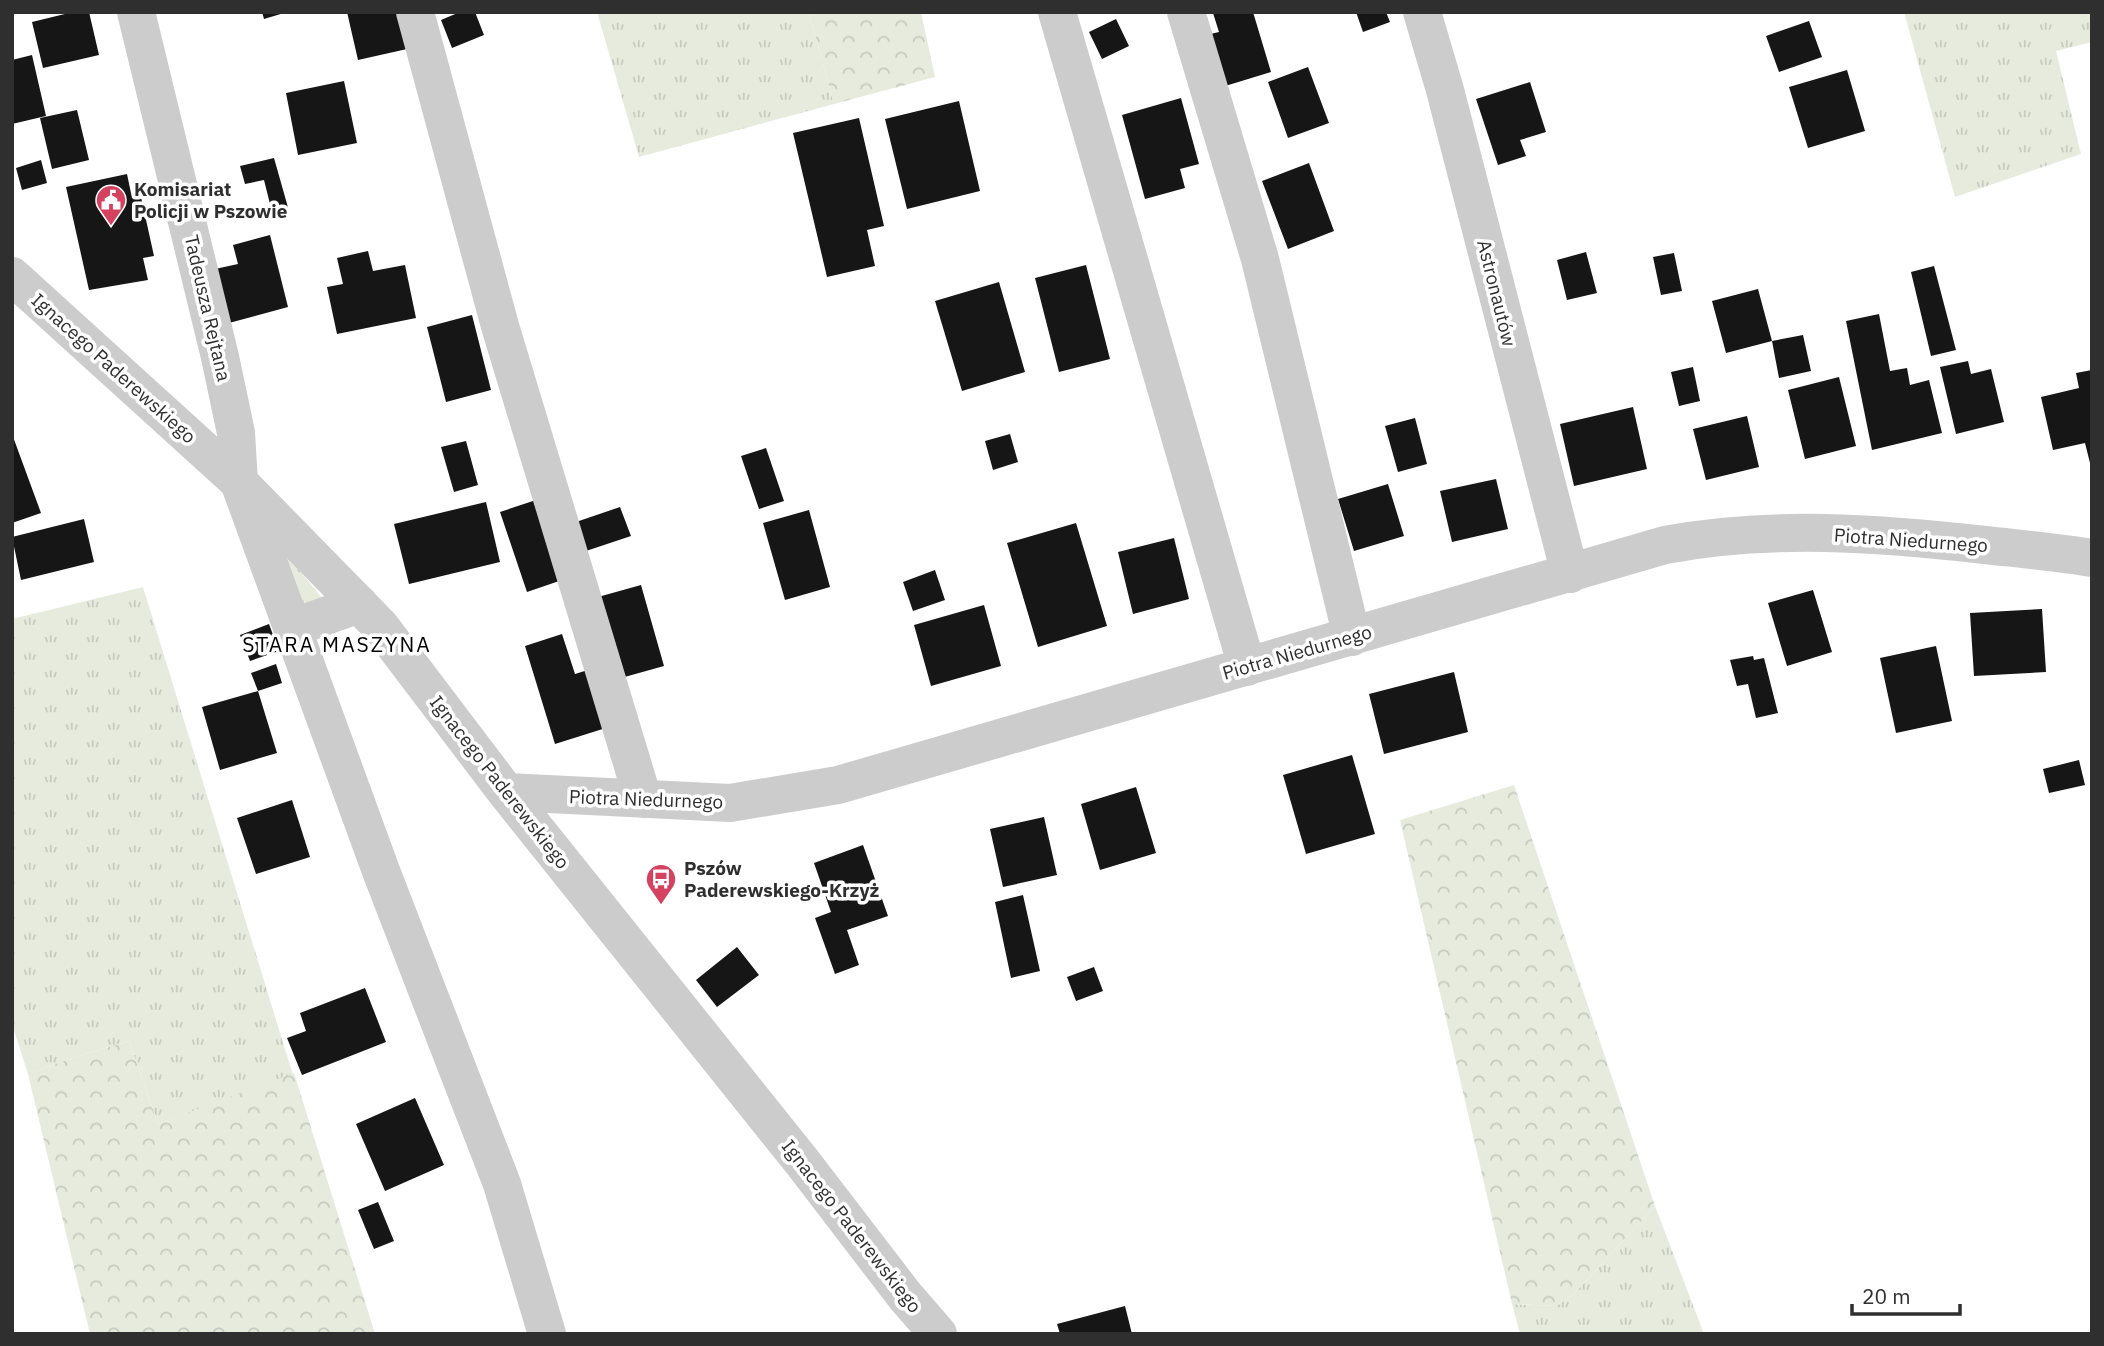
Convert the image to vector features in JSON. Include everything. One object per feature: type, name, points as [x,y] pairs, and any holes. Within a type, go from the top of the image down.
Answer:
[{"type":"street","name":"Tadeusza Rejtana","points":[[136,12],[223,369],[236,433],[239,482]]},
{"type":"street","points":[[415,12],[500,326],[643,799]]},
{"type":"street","points":[[1057,12],[1247,667]]},
{"type":"street","points":[[1185,12],[1260,259],[1352,637]]},
{"type":"street","name":"Astronautów","points":[[1422,12],[1445,90],[1570,574]]},
{"type":"street","name":"Ignacego Paderewskiego","points":[[12,276],[239,482],[380,626],[506,792],[803,1163],[905,1296],[938,1334]]},
{"type":"street","points":[[239,482],[381,871],[502,1184],[547,1334]]},
{"type":"street","name":"Piotra Niedurnego","points":[[506,792],[730,803],[838,785],[1665,545],[1692,540],[1761,534],[1858,533],[2092,558]]},
{"type":"street","points":[[292,628],[359,604]]},
{"type":"green space","points":[[597,12],[809,12],[834,104],[639,157]]},
{"type":"green space","points":[[809,12],[921,12],[935,77],[834,104]]},
{"type":"green space","points":[[1904,12],[2092,12],[2092,42],[2056,51],[2081,154],[1955,197]]},
{"type":"green space","points":[[283,551],[324,600],[298,606]]},
{"type":"green space","points":[[143,587],[293,1075],[158,1124],[129,1041],[28,1074],[12,1024],[12,619]]},
{"type":"green space","points":[[1514,785],[1655,1206],[1574,1294],[1556,1306],[1512,1304],[1400,820]]},
{"type":"green space","points":[[129,1041],[158,1124],[294,1073],[375,1334],[90,1334],[28,1074]]},
{"type":"green space","points":[[1655,1206],[1704,1334],[1520,1334],[1512,1304],[1556,1306],[1574,1294]]},
{"type":"building","points":[[73,12],[89,12],[99,55],[43,68],[32,22]]},
{"type":"building","points":[[262,12],[284,12],[284,13],[264,19]]},
{"type":"building","points":[[347,12],[399,12],[407,49],[358,60]]},
{"type":"building","points":[[460,12],[475,12],[484,35],[452,48],[441,20]]},
{"type":"building","points":[[1253,12],[1271,72],[1222,87],[1206,35],[1219,32],[1213,13]]},
{"type":"building","points":[[1356,12],[1386,12],[1390,22],[1363,32]]},
{"type":"building","points":[[1116,19],[1129,46],[1102,59],[1089,32]]},
{"type":"building","points":[[1809,21],[1822,57],[1779,72],[1766,36]]},
{"type":"building","points":[[32,55],[46,116],[12,124],[12,60]]},
{"type":"building","points":[[1308,67],[1329,123],[1288,138],[1268,82]]},
{"type":"building","points":[[1847,70],[1865,131],[1808,148],[1789,87]]},
{"type":"building","points":[[344,81],[357,143],[298,155],[286,93]]},
{"type":"building","points":[[1530,82],[1546,132],[1520,140],[1526,156],[1498,165],[1476,99]]},
{"type":"building","points":[[1181,98],[1199,164],[1180,169],[1185,188],[1145,199],[1122,115]]},
{"type":"building","points":[[959,101],[980,191],[907,209],[885,119]]},
{"type":"building","points":[[77,110],[89,160],[52,169],[40,118]]},
{"type":"building","points":[[859,118],[884,226],[867,230],[875,266],[827,277],[793,133]]},
{"type":"building","points":[[274,158],[289,211],[273,216],[264,180],[245,184],[240,166]]},
{"type":"building","points":[[41,160],[47,183],[22,190],[16,168]]},
{"type":"building","points":[[1309,163],[1334,231],[1288,249],[1262,181]]},
{"type":"building","name":"Komisariat Policji w Pszowie","points":[[127,174],[132,198],[141,197],[154,256],[143,258],[148,280],[89,290],[66,187]]},
{"type":"building","points":[[270,235],[288,307],[229,323],[215,269],[238,264],[233,245]]},
{"type":"building","points":[[368,251],[373,271],[405,265],[416,318],[337,334],[327,287],[343,284],[337,258]]},
{"type":"building","points":[[1586,252],[1597,293],[1567,300],[1557,260]]},
{"type":"building","points":[[1674,253],[1682,291],[1661,295],[1653,257]]},
{"type":"building","points":[[1086,265],[1110,359],[1059,372],[1035,278]]},
{"type":"building","points":[[1934,266],[1956,350],[1931,356],[1911,272]]},
{"type":"building","points":[[999,282],[1025,372],[962,391],[935,301]]},
{"type":"building","points":[[1758,289],[1772,341],[1726,353],[1712,301]]},
{"type":"building","points":[[1879,314],[1890,371],[1907,368],[1910,385],[1929,380],[1942,433],[1872,450],[1846,321]]},
{"type":"building","points":[[472,315],[491,390],[446,402],[427,327]]},
{"type":"building","points":[[1803,335],[1811,371],[1779,378],[1772,341]]},
{"type":"building","points":[[1968,361],[1971,374],[1991,369],[2004,422],[1956,434],[1940,367]]},
{"type":"building","points":[[1693,367],[1700,401],[1679,406],[1671,372]]},
{"type":"building","points":[[2092,370],[2091,467],[2085,443],[2053,450],[2041,397],[2079,388],[2076,373]]},
{"type":"building","points":[[1839,377],[1856,446],[1805,459],[1788,390]]},
{"type":"building","points":[[1633,407],[1647,469],[1574,486],[1560,424]]},
{"type":"building","points":[[1747,416],[1759,467],[1706,480],[1693,429]]},
{"type":"building","points":[[1415,418],[1427,464],[1398,472],[1385,426]]},
{"type":"building","points":[[12,434],[41,513],[12,523]]},
{"type":"building","points":[[1010,434],[1018,462],[993,470],[985,441]]},
{"type":"building","points":[[466,441],[478,485],[454,492],[441,447]]},
{"type":"building","points":[[766,448],[784,501],[759,509],[741,456]]},
{"type":"building","points":[[1496,479],[1508,529],[1452,542],[1440,491]]},
{"type":"building","points":[[1388,484],[1404,536],[1354,551],[1338,499]]},
{"type":"building","points":[[539,499],[565,579],[527,592],[500,512]]},
{"type":"building","points":[[486,502],[500,562],[409,584],[394,524]]},
{"type":"building","points":[[620,507],[631,536],[586,551],[576,522]]},
{"type":"building","points":[[809,510],[830,587],[785,600],[763,523]]},
{"type":"building","points":[[84,519],[94,562],[21,580],[12,537]]},
{"type":"building","points":[[1076,523],[1107,626],[1038,647],[1007,543]]},
{"type":"building","points":[[1174,538],[1189,599],[1133,614],[1118,552]]},
{"type":"building","points":[[935,570],[945,600],[913,611],[903,582]]},
{"type":"building","points":[[641,585],[664,666],[621,678],[598,597]]},
{"type":"building","points":[[1813,590],[1832,652],[1787,666],[1768,603]]},
{"type":"building","points":[[984,605],[1001,666],[931,686],[914,625]]},
{"type":"building","points":[[2042,609],[2046,672],[1974,676],[1970,613]]},
{"type":"building","points":[[269,624],[279,651],[250,661],[240,635]]},
{"type":"building","points":[[562,634],[575,674],[591,669],[609,727],[555,744],[525,646]]},
{"type":"building","points":[[1936,646],[1952,721],[1896,733],[1880,658]]},
{"type":"building","points":[[1753,656],[1754,660],[1764,658],[1778,713],[1756,718],[1748,684],[1737,686],[1730,660]]},
{"type":"building","points":[[276,664],[282,683],[258,691],[251,673]]},
{"type":"building","points":[[1454,672],[1468,732],[1384,754],[1369,694]]},
{"type":"building","points":[[258,691],[277,753],[220,770],[202,707]]},
{"type":"building","points":[[1352,755],[1375,834],[1306,854],[1283,775]]},
{"type":"building","points":[[2079,760],[2085,785],[2049,793],[2043,769]]},
{"type":"building","points":[[1136,787],[1156,853],[1100,870],[1081,804]]},
{"type":"building","points":[[292,800],[310,857],[256,874],[237,818]]},
{"type":"building","points":[[1044,817],[1057,875],[1003,887],[990,829]]},
{"type":"building","points":[[863,845],[888,916],[847,930],[859,965],[835,974],[815,918],[831,912],[814,863]]},
{"type":"building","points":[[1023,895],[1040,971],[1011,978],[995,902]]},
{"type":"building","points":[[737,947],[759,975],[717,1007],[696,980]]},
{"type":"building","points":[[1094,967],[1103,991],[1076,1001],[1067,977]]},
{"type":"building","points":[[365,988],[386,1042],[302,1075],[287,1038],[306,1031],[300,1013]]},
{"type":"building","points":[[415,1098],[444,1165],[385,1191],[356,1124]]},
{"type":"building","points":[[378,1202],[394,1241],[374,1249],[358,1210]]},
{"type":"building","points":[[1125,1306],[1132,1334],[1060,1334],[1057,1324]]},
{"type":"place","name":"Komisariat Policji w Pszowie","points":[[111,227]]},
{"type":"place","name":"Pszów Paderewskiego-Krzyż","points":[[661,906]]},
{"type":"district","name":"STARA MASZYNA","points":[[337,644]]}]
